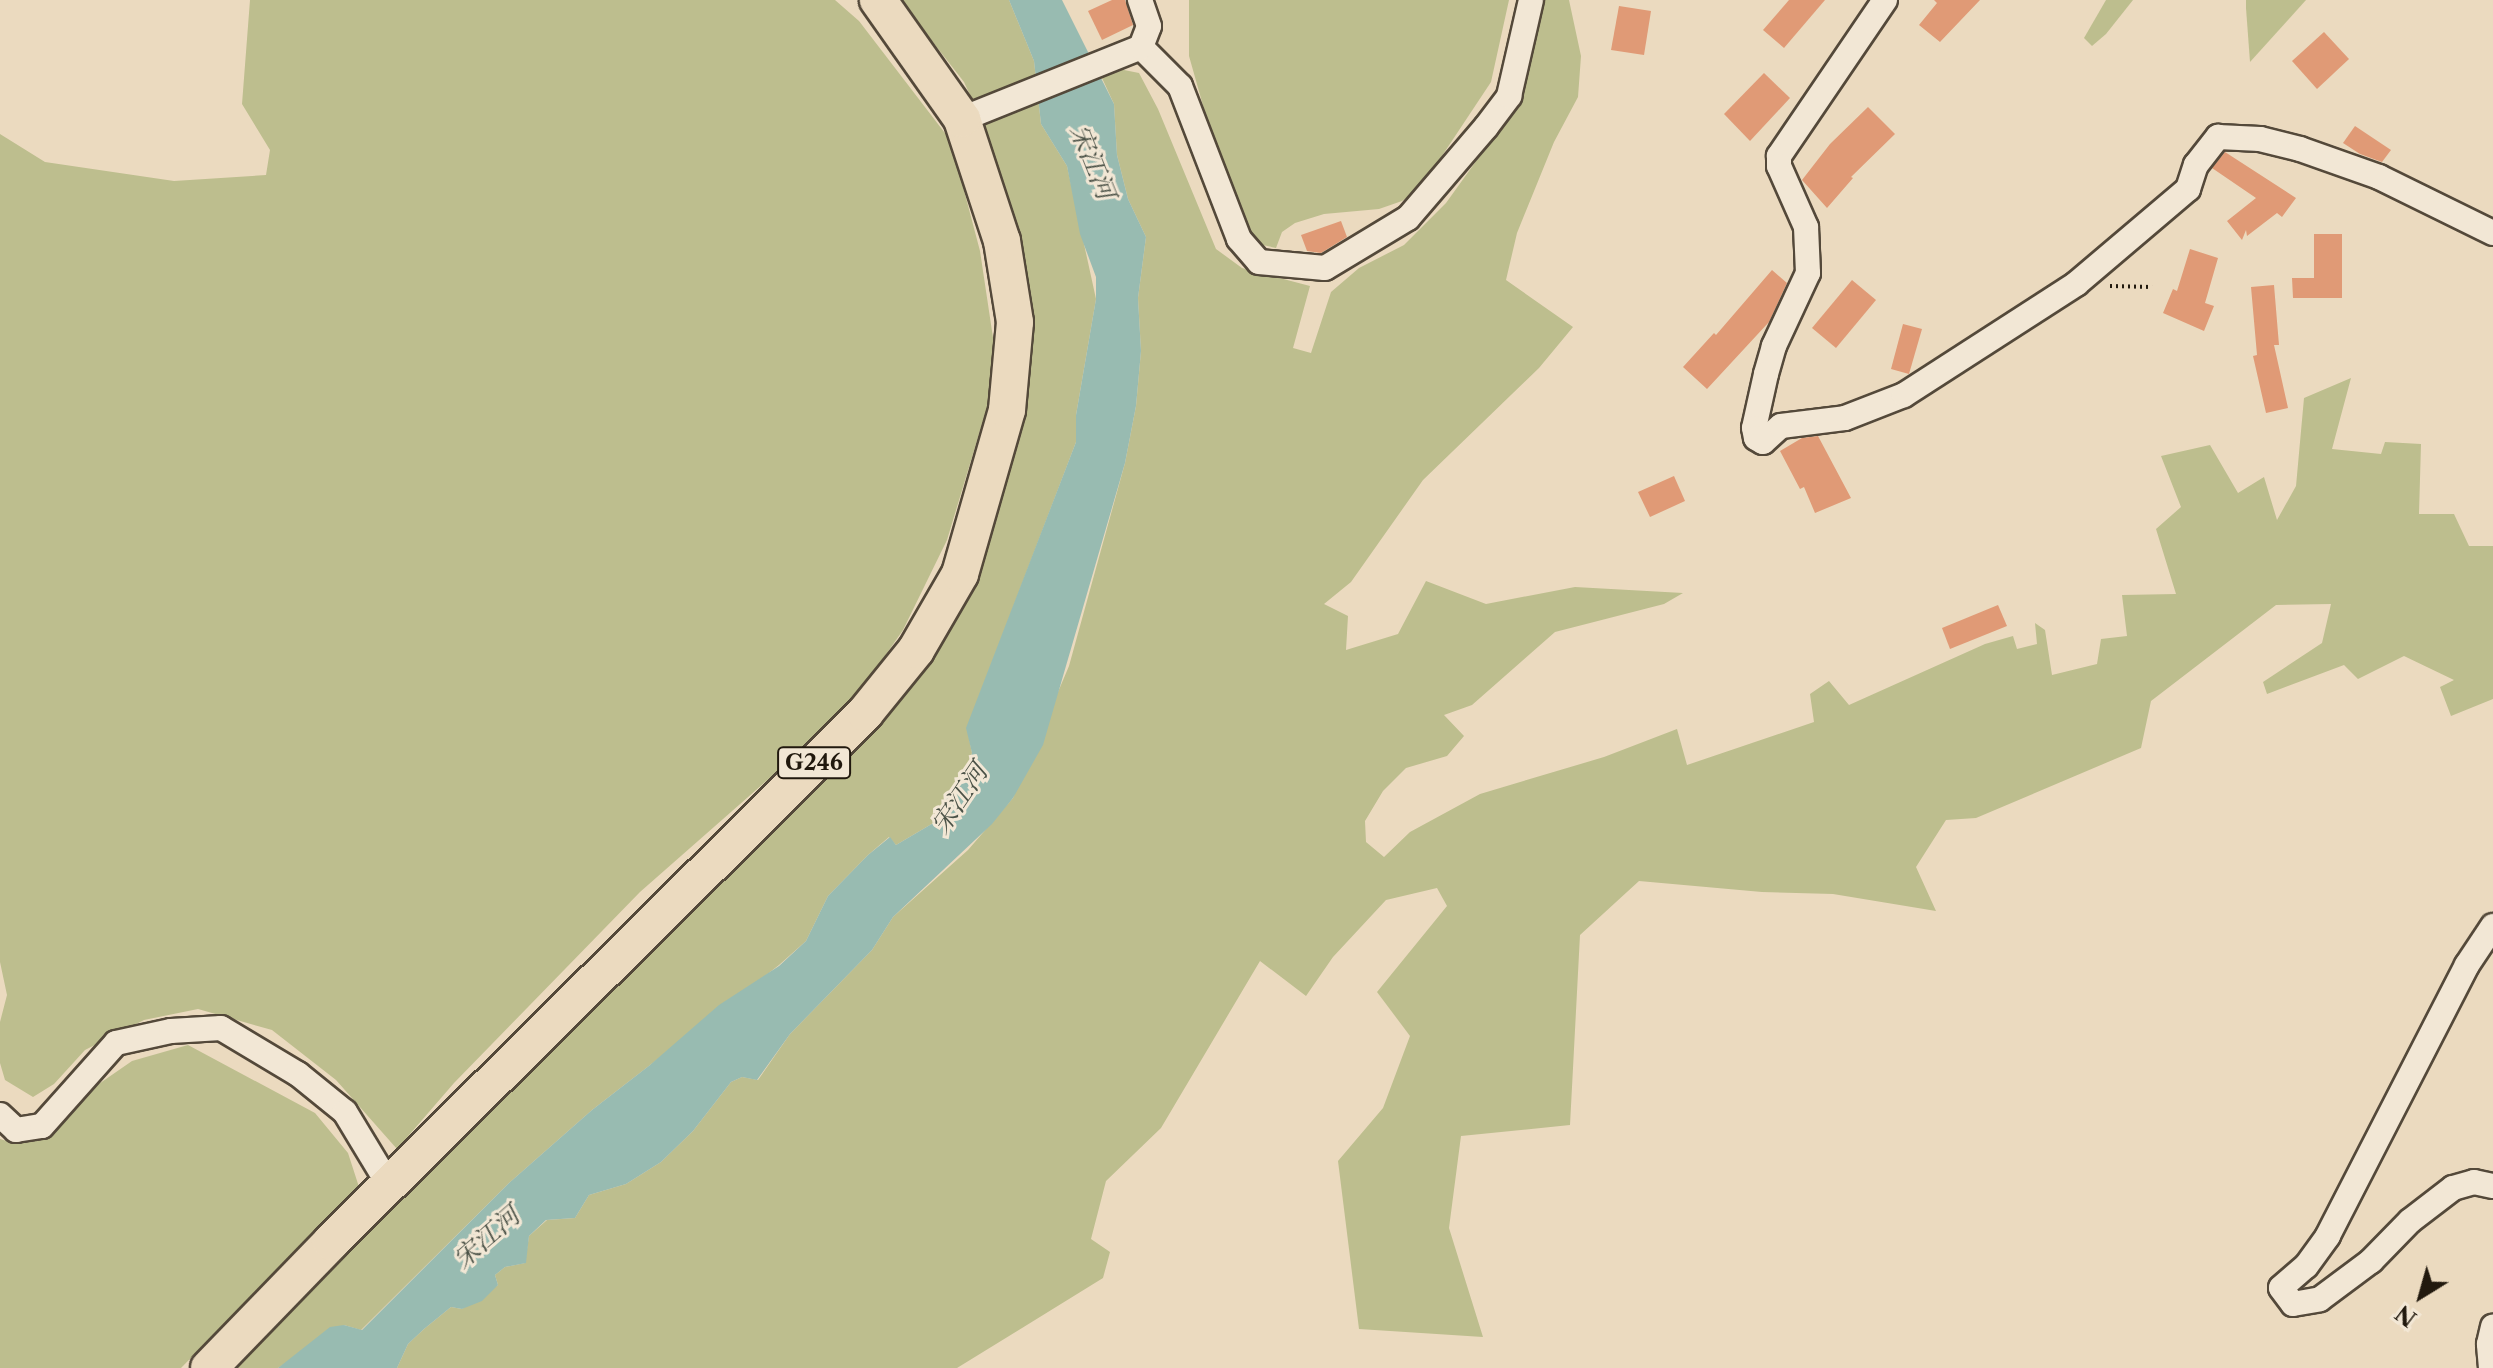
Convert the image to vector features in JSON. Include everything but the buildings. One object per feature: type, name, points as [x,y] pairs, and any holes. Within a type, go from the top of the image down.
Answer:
[{"type":"highway","name":"G246","points":[[209,1368],[865,713],[916,650],[960,574],[1007,410],[1015,322],[1002,241],[962,119],[878,0]]},
{"type":"street","points":[[962,119],[1141,47],[1149,26],[1140,0]]},
{"type":"street","points":[[1141,47],[1180,86],[1239,239],[1259,262],[1325,268],[1408,218],[1486,127],[1509,96],[1531,0]]},
{"type":"street","points":[[1885,0],[1779,156],[1779,166],[1806,227],[1808,273],[1774,346],[1754,428],[1756,438],[1763,442],[1781,426],[1845,418],[1904,395],[2076,284],[2188,189],[2196,165],[2218,137],[2260,139],[2300,149],[2379,177],[2493,233]]},
{"type":"street","points":[[2493,926],[2467,965],[2328,1236],[2306,1266],[2281,1288],[2293,1304],[2320,1299],[2371,1261],[2410,1221],[2453,1188],[2474,1182],[2493,1186]]},
{"type":"street","points":[[0,1115],[16,1130],[42,1126],[116,1043],[171,1031],[221,1028],[298,1074],[345,1112],[389,1185]]},
{"type":"street","points":[[2491,1368],[2489,1344],[2493,1326]]},
{"type":"path","points":[[2076,284],[2152,287]]},
{"type":"green space","points":[[250,0],[835,0],[859,21],[951,141],[980,251],[998,371],[947,540],[903,630],[848,709],[640,892],[454,1083],[397,1149],[336,1080],[272,1030],[198,1009],[144,1020],[85,1050],[54,1084],[33,1097],[5,1080],[0,1063],[0,1022],[7,995],[0,962],[0,134],[45,162],[174,181],[266,175],[270,150],[242,104]]},
{"type":"green space","points":[[900,0],[1009,0],[1034,61],[1041,124],[1067,166],[1096,299],[1076,415],[1076,442],[967,728],[972,753],[964,775],[949,791],[935,822],[896,845],[889,837],[828,896],[806,941],[592,1110],[509,1183],[361,1330],[344,1325],[278,1368],[232,1368],[803,787],[981,543],[1013,224],[985,128],[964,82]]},
{"type":"green space","points":[[1189,0],[1509,0],[1491,82],[1422,186],[1402,201],[1379,209],[1324,214],[1295,223],[1282,232],[1276,248],[1258,244],[1248,231],[1204,109],[1189,56]]},
{"type":"green space","points":[[1545,0],[1569,0],[1581,56],[1578,97],[1554,142],[1517,233],[1506,280],[1573,327],[1539,368],[1423,480],[1351,582],[1324,604],[1348,616],[1346,650],[1398,634],[1426,581],[1486,604],[1575,587],[1683,593],[1664,604],[1555,632],[1472,705],[1444,715],[1464,736],[1447,756],[1406,768],[1383,791],[1365,821],[1366,842],[1384,857],[1410,832],[1480,794],[1604,757],[1677,729],[1687,765],[1814,722],[1810,694],[1829,681],[1849,705],[1985,644],[2013,636],[2017,649],[2037,644],[2035,623],[2045,630],[2052,675],[2097,664],[2101,639],[2127,636],[2122,595],[2176,594],[2156,529],[2181,507],[2161,456],[2210,445],[2238,493],[2264,477],[2277,520],[2296,486],[2304,398],[2351,378],[2332,449],[2381,454],[2385,442],[2421,444],[2419,514],[2454,514],[2469,546],[2493,546],[2493,699],[2451,716],[2440,687],[2454,680],[2404,656],[2358,679],[2344,665],[2267,694],[2263,682],[2322,643],[2331,604],[2276,605],[2151,701],[2141,748],[1976,818],[1946,820],[1916,867],[1936,911],[1833,894],[1762,892],[1639,881],[1580,935],[1570,1125],[1461,1136],[1449,1228],[1483,1337],[1359,1329],[1338,1161],[1383,1108],[1410,1036],[1377,992],[1447,906],[1437,888],[1386,900],[1333,957],[1306,996],[1260,961],[1161,1128],[1106,1181],[1091,1239],[1110,1252],[1103,1278],[957,1368],[397,1368],[408,1344],[424,1329],[451,1307],[462,1309],[498,1285],[495,1275],[505,1267],[525,1263],[529,1236],[547,1220],[575,1218],[589,1195],[626,1184],[661,1162],[693,1131],[731,1082],[742,1077],[758,1080],[790,1034],[872,950],[893,917],[968,850],[1013,798],[1069,666],[1125,463],[1136,406],[1141,351],[1138,298],[1146,237],[1128,199],[1117,155],[1114,104],[1102,78],[1119,69],[1139,73],[1158,109],[1216,249],[1242,268],[1310,286],[1293,348],[1311,353],[1331,292],[1359,268],[1404,245],[1446,203],[1515,107]]},
{"type":"green space","points":[[2106,0],[2133,0],[2106,34],[2092,46],[2084,38]]},
{"type":"green space","points":[[2246,0],[2306,0],[2250,62],[2246,8]]},
{"type":"green space","points":[[188,1045],[315,1113],[348,1153],[359,1187],[181,1368],[0,1368],[0,1139],[17,1144],[48,1136],[93,1088],[132,1061]]},
{"type":"water","name":"宋江河","points":[[1009,0],[1062,0],[1114,104],[1117,155],[1128,199],[1146,237],[1138,298],[1141,351],[1136,406],[1125,463],[1043,745],[1013,798],[992,824],[893,917],[872,950],[790,1034],[757,1080],[742,1077],[731,1082],[693,1131],[661,1162],[626,1184],[589,1195],[575,1218],[546,1220],[529,1236],[526,1263],[505,1267],[495,1275],[498,1285],[482,1301],[462,1309],[451,1307],[408,1344],[397,1368],[278,1368],[330,1327],[344,1325],[362,1330],[509,1183],[592,1110],[719,1005],[779,966],[806,941],[828,896],[890,837],[896,845],[935,822],[949,791],[964,775],[972,753],[966,728],[1076,442],[1076,415],[1096,299],[1096,277],[1080,234],[1067,166],[1041,124],[1034,61]]}]
